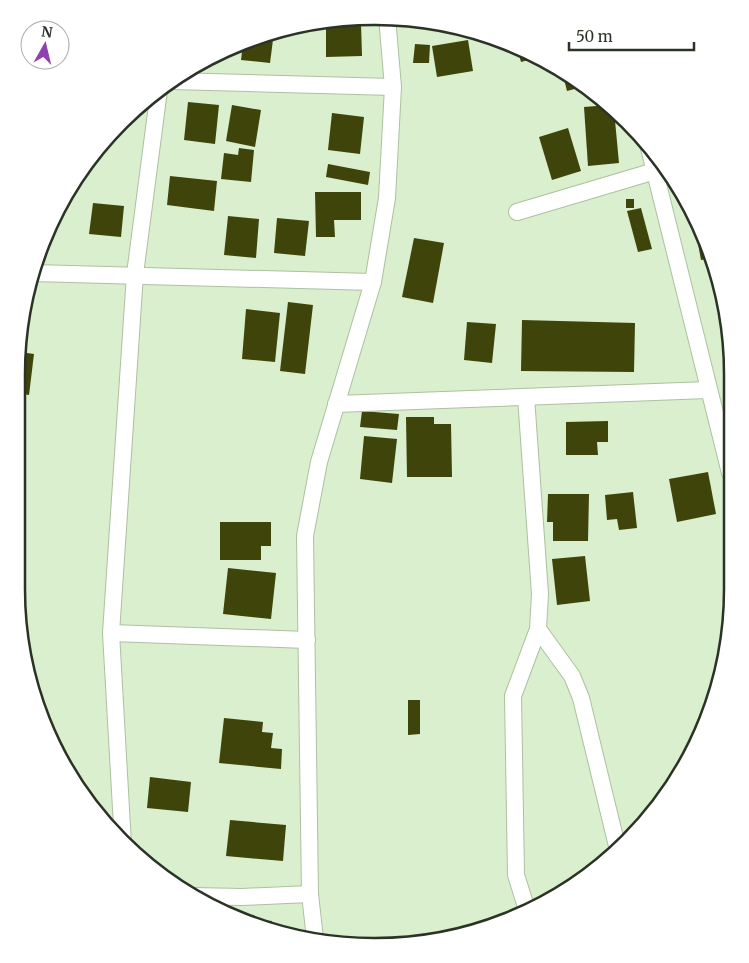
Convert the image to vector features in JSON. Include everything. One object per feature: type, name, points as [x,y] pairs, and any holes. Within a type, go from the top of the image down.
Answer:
[{"type":"street","points":[[314,932],[310,894],[305,536],[319,462],[373,282],[387,198],[393,87],[388,26]]},
{"type":"street","points":[[184,81],[393,87]]},
{"type":"street","points":[[123,832],[111,633],[135,274],[158,101]]},
{"type":"street","points":[[653,163],[724,450]]},
{"type":"street","points":[[517,212],[655,171]]},
{"type":"street","points":[[40,273],[135,274],[373,282]]},
{"type":"street","points":[[336,404],[708,390]]},
{"type":"street","points":[[524,904],[516,875],[513,696],[538,629],[540,594],[526,397]]},
{"type":"street","points":[[538,629],[572,676],[578,691],[616,841]]},
{"type":"street","points":[[111,633],[307,640]]},
{"type":"street","points":[[210,896],[310,894]]},
{"type":"building","points":[[361,26],[362,56],[326,57],[326,29]]},
{"type":"building","points":[[468,40],[473,71],[437,77],[432,46]]},
{"type":"building","points":[[273,41],[270,63],[241,60],[242,52]]},
{"type":"building","points":[[415,44],[430,45],[429,63],[413,63]]},
{"type":"building","points":[[520,57],[527,60],[521,62]]},
{"type":"building","points":[[565,81],[576,89],[567,91]]},
{"type":"building","points":[[188,102],[219,105],[215,144],[184,140]]},
{"type":"building","points":[[232,105],[261,110],[255,147],[226,141]]},
{"type":"building","points":[[598,106],[615,121],[619,163],[588,166],[584,107]]},
{"type":"building","points":[[332,113],[364,117],[360,154],[328,150]]},
{"type":"building","points":[[568,128],[581,171],[552,180],[539,137]]},
{"type":"building","points":[[239,148],[254,150],[251,182],[221,179],[224,153],[238,155]]},
{"type":"building","points":[[328,164],[370,172],[368,185],[326,177]]},
{"type":"building","points":[[170,176],[217,181],[214,211],[167,205]]},
{"type":"building","points":[[315,192],[361,192],[361,220],[334,220],[335,237],[316,237]]},
{"type":"building","points":[[626,199],[634,199],[634,208],[626,208]]},
{"type":"building","points":[[93,203],[124,206],[121,237],[89,234]]},
{"type":"building","points":[[641,208],[652,249],[638,252],[627,211]]},
{"type":"building","points":[[228,216],[259,219],[256,258],[224,255]]},
{"type":"building","points":[[277,218],[309,221],[305,256],[274,253]]},
{"type":"building","points":[[414,238],[444,243],[433,303],[402,297]]},
{"type":"building","points":[[698,243],[704,259],[701,260]]},
{"type":"building","points":[[288,302],[313,305],[305,374],[280,371]]},
{"type":"building","points":[[246,309],[280,313],[275,362],[242,359]]},
{"type":"building","points":[[522,320],[635,323],[634,372],[521,371]]},
{"type":"building","points":[[467,322],[496,324],[492,363],[464,360]]},
{"type":"building","points":[[26,353],[34,354],[29,395],[25,394]]},
{"type":"building","points":[[362,411],[399,414],[397,430],[360,427]]},
{"type":"building","points":[[406,417],[434,417],[434,424],[451,424],[452,477],[407,477]]},
{"type":"building","points":[[608,421],[608,442],[597,442],[598,455],[566,455],[566,422]]},
{"type":"building","points":[[364,436],[397,439],[392,483],[360,479]]},
{"type":"building","points":[[708,472],[716,514],[677,522],[669,479]]},
{"type":"building","points":[[633,492],[637,528],[619,530],[617,519],[607,520],[605,495]]},
{"type":"building","points":[[548,494],[589,494],[588,541],[553,541],[553,522],[547,522]]},
{"type":"building","points":[[220,522],[271,522],[271,546],[261,546],[261,560],[220,560]]},
{"type":"building","points":[[585,556],[590,601],[557,605],[552,559]]},
{"type":"building","points":[[228,568],[276,573],[271,619],[223,614]]},
{"type":"building","points":[[408,700],[420,700],[420,734],[408,735]]},
{"type":"building","points":[[224,718],[263,722],[262,732],[273,733],[271,748],[282,749],[281,769],[219,763]]},
{"type":"building","points":[[150,777],[191,782],[188,812],[147,808]]},
{"type":"building","points":[[230,820],[286,825],[283,861],[226,856]]}]
